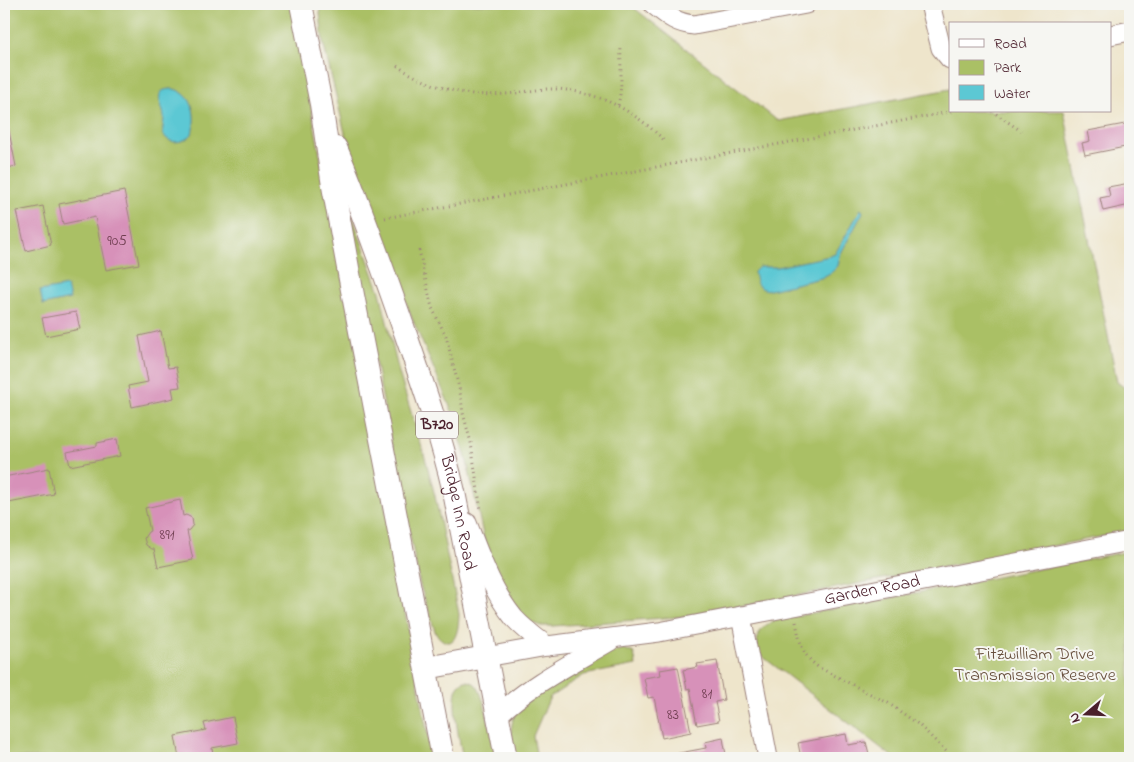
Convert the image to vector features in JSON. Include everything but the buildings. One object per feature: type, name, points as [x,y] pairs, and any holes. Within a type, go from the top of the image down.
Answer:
[{"type":"main road","name":"Bridge Inn Road","points":[[301,4],[321,104],[350,282],[443,758]]},
{"type":"main road","name":"Bridge Inn Road","points":[[321,104],[333,142],[365,222],[435,420],[454,492],[506,758]]},
{"type":"main road","name":"Garden Road","points":[[426,668],[486,657]]},
{"type":"street","points":[[653,4],[670,18],[682,24],[694,25],[806,4]]},
{"type":"street","points":[[930,4],[941,48],[949,58]]},
{"type":"street","points":[[1112,35],[1130,31]]},
{"type":"street","points":[[454,492],[480,557],[503,601],[521,625],[547,646]]},
{"type":"street","name":"Garden Road","points":[[486,657],[547,646],[615,638],[741,616],[1130,541]]},
{"type":"street","points":[[741,616],[768,758]]},
{"type":"street","name":"Garden Road","points":[[498,715],[533,686],[615,638]]},
{"type":"path","points":[[618,105],[622,85],[620,67],[621,46]]},
{"type":"path","points":[[397,66],[429,84],[456,92],[484,95],[556,89],[594,96],[618,105],[643,122],[665,141]]},
{"type":"path","points":[[365,222],[949,112]]},
{"type":"path","points":[[994,112],[1022,131]]},
{"type":"path","points":[[419,250],[432,308],[446,336],[460,392],[471,443],[482,516]]},
{"type":"path","points":[[793,606],[803,652],[809,660],[818,667],[888,703],[918,724],[953,758]]},
{"type":"green space","points":[[4,4],[292,4],[432,758],[4,758]]},
{"type":"green space","points":[[319,4],[629,4],[778,121],[949,89],[949,112],[1064,112],[1117,382],[1130,392],[1130,531],[691,616],[553,626],[541,626],[530,622],[520,614],[498,578],[486,548],[467,462],[454,416],[411,316],[345,133],[323,42]]},
{"type":"green space","points":[[344,206],[349,208],[380,292],[399,373],[435,496],[459,614],[457,632],[452,641],[448,642],[442,640],[436,634],[420,585]]},
{"type":"green space","name":"Fitzwilliam Drive Transmission Reserve","points":[[1130,551],[1130,758],[894,758],[758,653],[757,642],[760,632],[766,625],[777,620]]},
{"type":"green space","points":[[624,649],[634,653],[636,665],[584,675],[550,697],[533,736],[537,758],[515,758],[511,730],[513,719],[522,703],[596,656]]},
{"type":"green space","points":[[465,681],[474,683],[479,690],[496,758],[463,758],[456,720],[455,699],[459,685]]},
{"type":"water","points":[[174,89],[186,96],[194,113],[192,134],[177,142],[169,140],[163,133],[164,117],[160,98],[162,91]]},
{"type":"water","points":[[861,209],[863,212],[840,255],[838,266],[832,272],[821,278],[770,290],[758,285],[754,272],[759,267],[777,267],[835,254]]},
{"type":"water","points":[[67,286],[70,299],[43,305],[40,291]]}]
